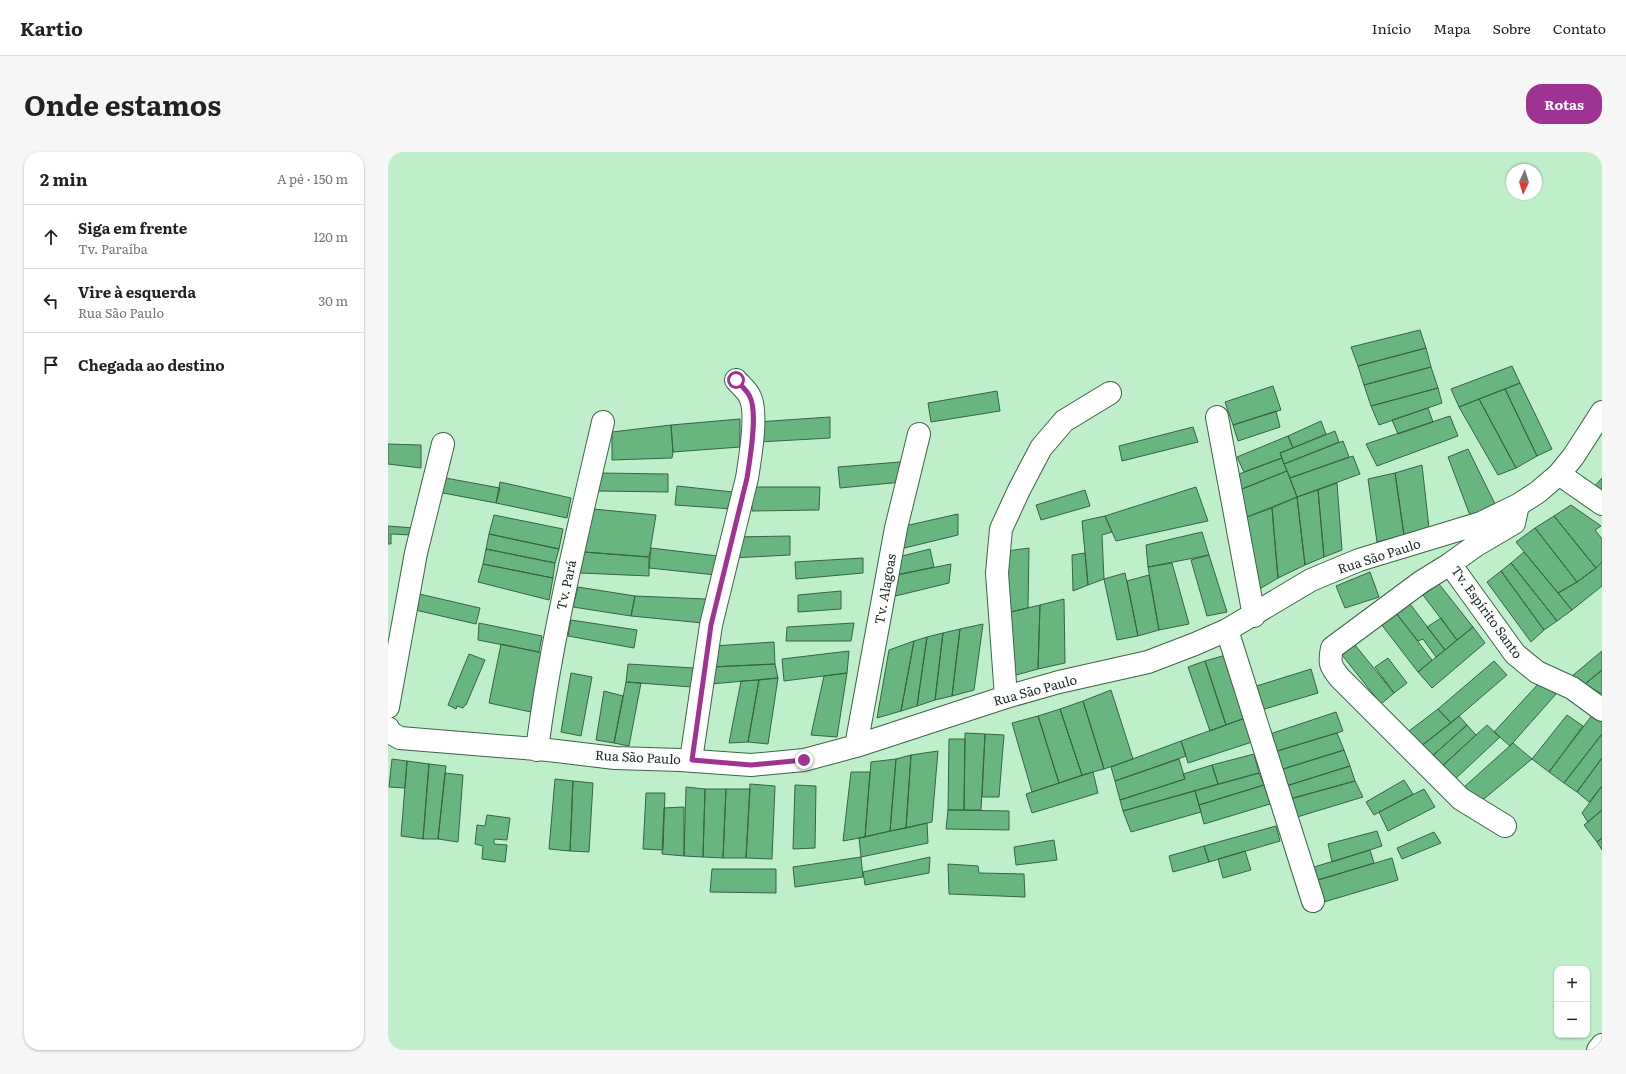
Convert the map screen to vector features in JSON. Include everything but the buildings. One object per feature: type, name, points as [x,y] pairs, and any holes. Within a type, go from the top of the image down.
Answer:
[{"type":"street","points":[[692,760],[711,625],[747,478],[751,454],[753,406],[749,396],[736,380]]},
{"type":"street","points":[[1006,696],[997,573],[1001,529],[1018,490],[1041,448],[1064,421],[1110,393]]},
{"type":"street","name":"Rua São Paulo","points":[[394,733],[615,758],[692,760],[758,764],[804,760],[856,746],[1006,696],[1148,662],[1227,630],[1254,616],[1311,580],[1359,560],[1481,523],[1518,505],[1538,492],[1559,474],[1573,457],[1602,412]]},
{"type":"street","points":[[1218,417],[1254,616]]},
{"type":"street","name":"Tv. Pará","points":[[537,750],[544,697],[556,628],[603,422]]},
{"type":"street","name":"Tv. Alagoas","points":[[856,746],[896,528],[919,434]]},
{"type":"street","points":[[388,707],[416,553],[443,444]]},
{"type":"street","points":[[1559,474],[1602,504]]},
{"type":"street","name":"Tv. Espírito Santo","points":[[1518,505],[1514,523],[1489,537],[1450,564],[1515,654],[1537,672],[1572,688],[1602,710]]},
{"type":"street","points":[[1450,564],[1421,582],[1332,648],[1329,659],[1331,668],[1340,678],[1461,799],[1505,826]]},
{"type":"street","points":[[1227,630],[1313,901]]},
{"type":"street","points":[[1598,1050],[1602,1045]]},
{"type":"route","points":[[736,380],[749,396],[753,406],[751,454],[747,478],[711,625],[692,760],[751,765],[804,760]]}]
